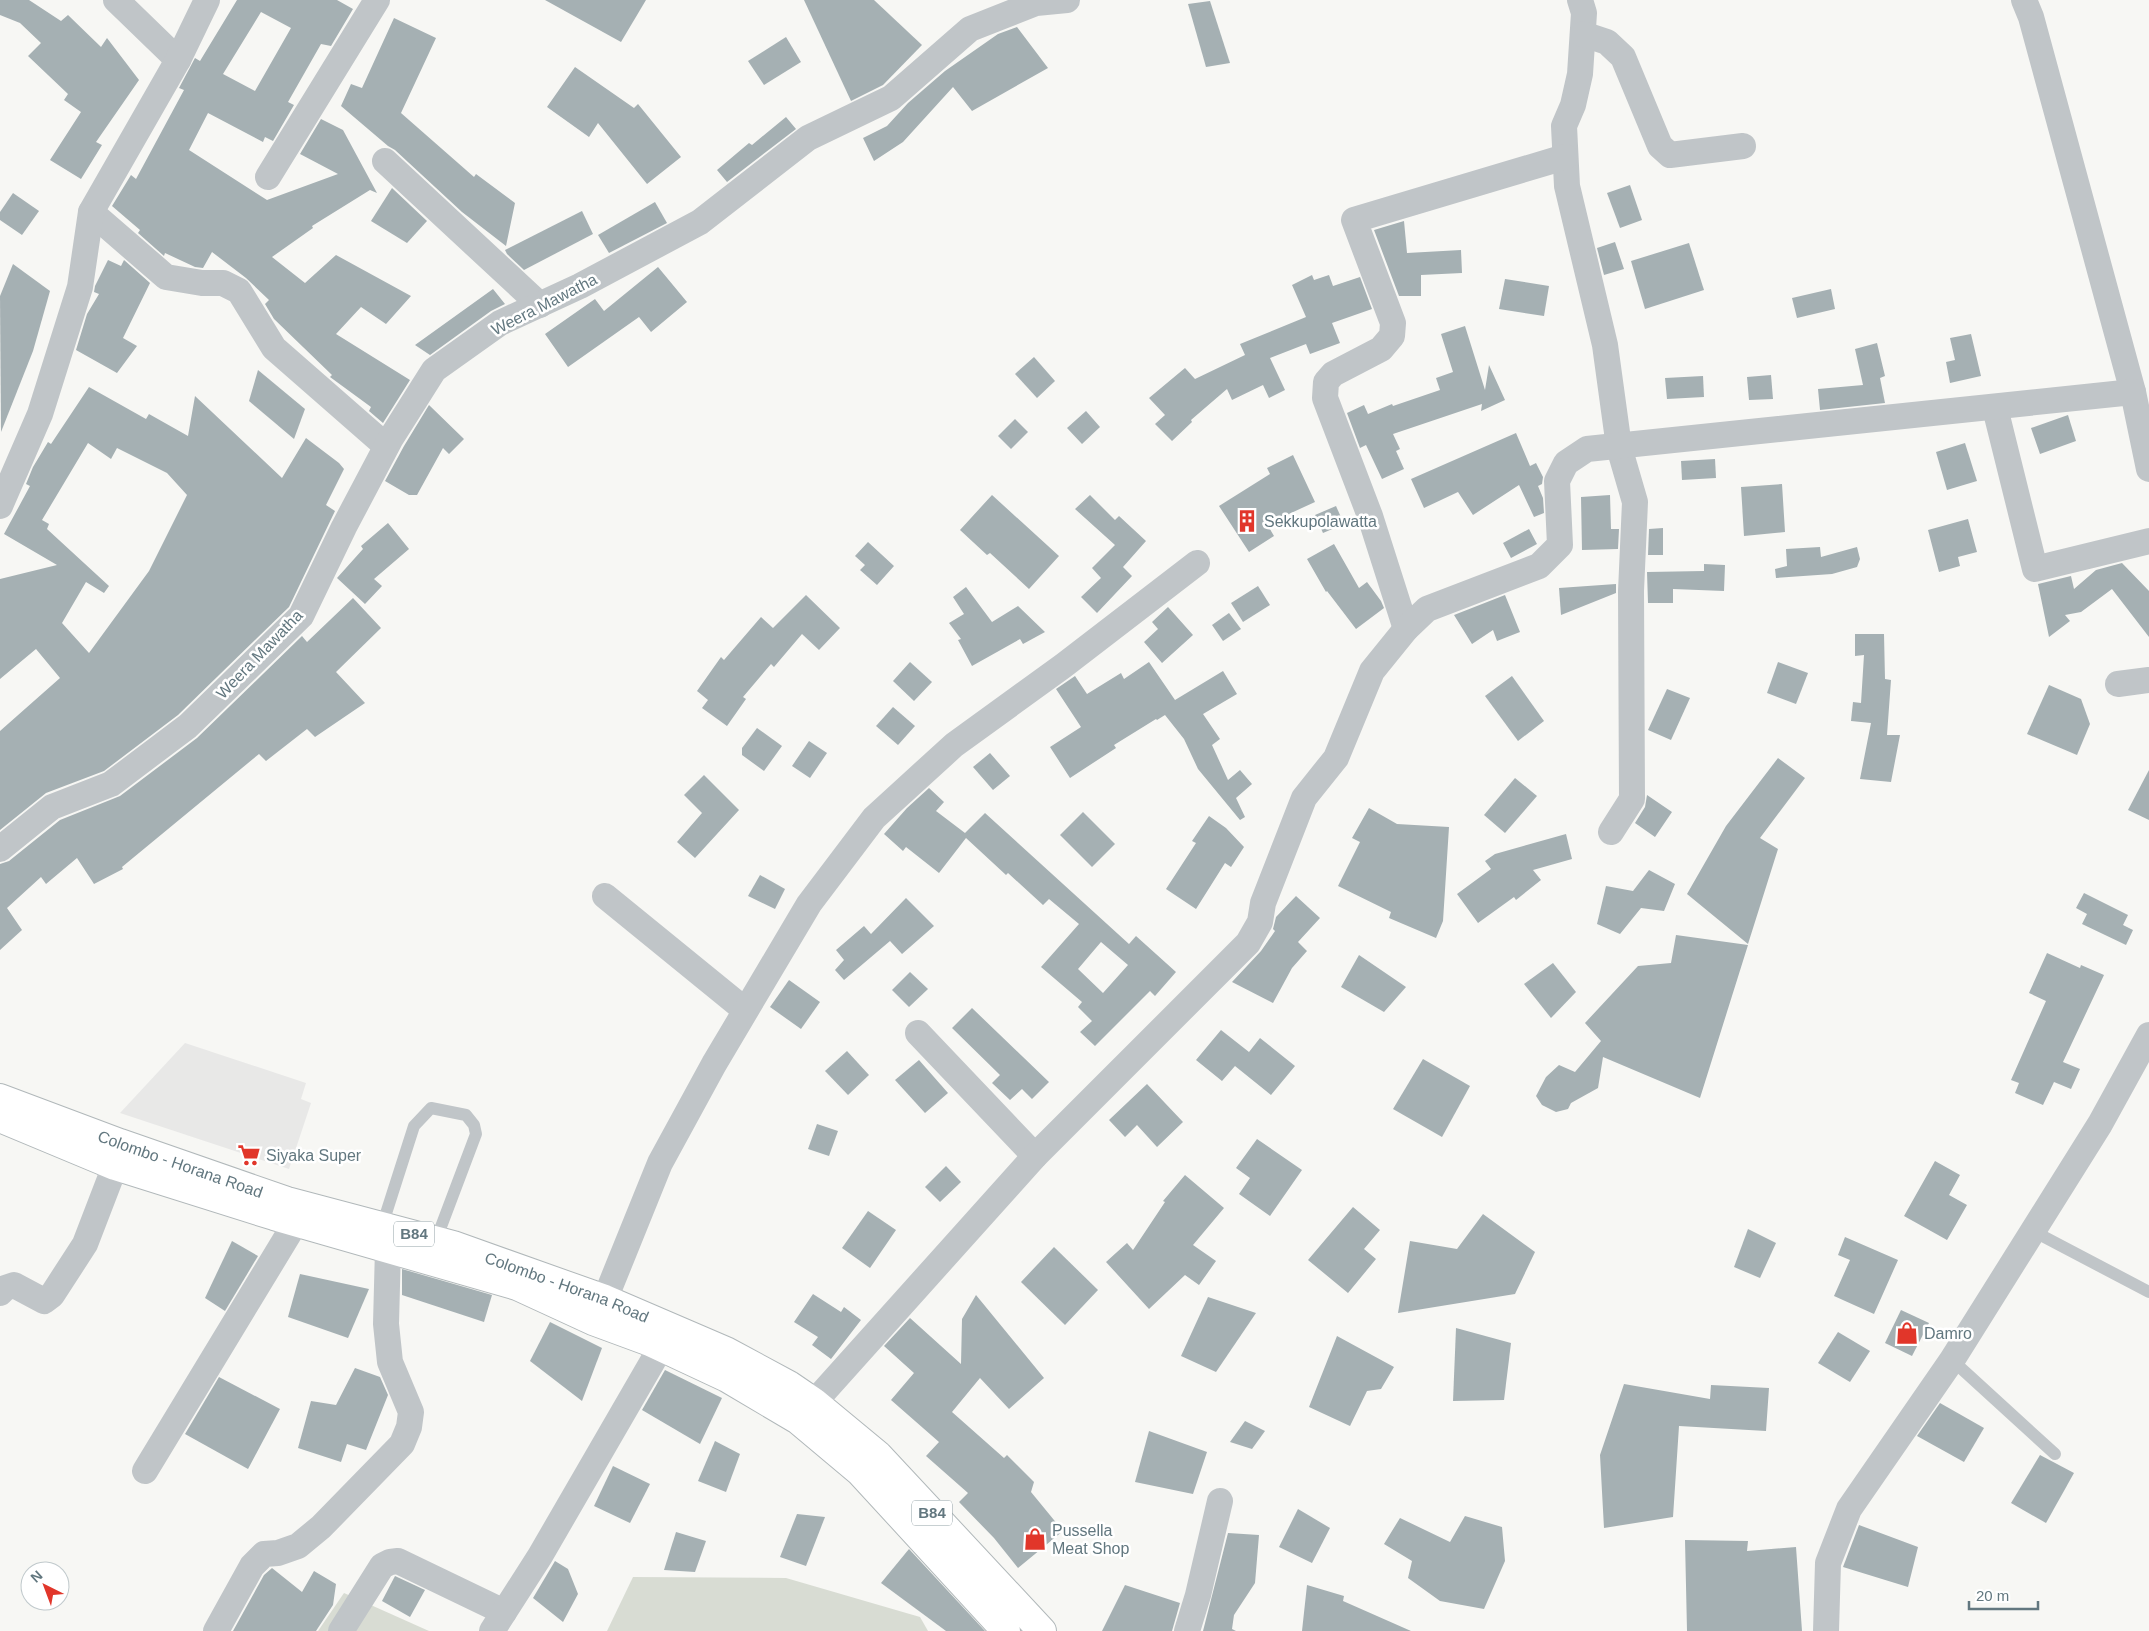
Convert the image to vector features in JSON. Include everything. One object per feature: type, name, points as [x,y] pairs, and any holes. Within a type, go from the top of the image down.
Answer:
[{"type":"main road","name":"Colombo - Horana Road","points":[[0,1098],[120,1143],[287,1200],[517,1286],[593,1321],[661,1348],[806,1411],[878,1455],[1042,1631]]},
{"type":"main road","name":"Colombo - Horana Road","points":[[0,1118],[115,1166],[296,1222],[385,1237],[436,1240],[605,1299],[726,1351],[789,1385],[806,1411],[1006,1631]]},
{"type":"street","points":[[116,0],[178,60]]},
{"type":"street","points":[[0,506],[40,414],[77,296],[91,212],[178,60],[207,0]]},
{"type":"street","points":[[268,177],[377,0]]},
{"type":"street","name":"Weera Mawatha","points":[[0,849],[52,807],[111,784],[188,726],[301,616],[386,446],[434,370],[500,323],[580,286],[700,222],[808,138],[891,98],[970,30],[1036,2],[1067,0]]},
{"type":"street","points":[[1580,0],[1584,13],[1580,74],[1564,126],[1567,186],[1605,345],[1619,447],[1635,502],[1631,592],[1632,799],[1611,832]]},
{"type":"street","points":[[2024,0],[2133,392],[2149,469]]},
{"type":"street","points":[[1583,34],[1607,42],[1623,57],[1660,146],[1670,155],[1743,146]]},
{"type":"street","points":[[1406,629],[1370,516],[1325,398],[1326,382],[1333,374],[1381,349],[1392,336],[1393,323],[1354,220],[1565,156]]},
{"type":"street","points":[[385,161],[540,305]]},
{"type":"street","points":[[91,212],[166,276],[202,283],[223,283],[239,291],[274,348],[386,446]]},
{"type":"street","points":[[806,1411],[1035,1156],[1248,943],[1260,922],[1263,903],[1304,798],[1336,758],[1372,671],[1406,629],[1427,609],[1539,566],[1560,545],[1557,481],[1566,463],[1587,450],[2133,392]]},
{"type":"street","points":[[1995,408],[2035,569],[2149,541]]},
{"type":"street","points":[[605,1299],[660,1163],[714,1064],[809,904],[874,818],[954,745],[1063,666],[1197,563]]},
{"type":"street","points":[[2118,684],[2149,680]]},
{"type":"street","points":[[605,896],[745,1010]]},
{"type":"street","points":[[918,1033],[1035,1156]]},
{"type":"street","points":[[1826,1631],[1828,1563],[1849,1509],[1952,1360],[2100,1124],[2149,1035]]},
{"type":"street","points":[[0,1293],[5,1288],[14,1285],[44,1301],[52,1295],[85,1244],[115,1166]]},
{"type":"street","points":[[145,1471],[296,1222]]},
{"type":"street","points":[[216,1631],[252,1566],[264,1554],[278,1554],[298,1546],[321,1527],[402,1444],[409,1427],[411,1412],[390,1362],[386,1324],[385,1237]]},
{"type":"street","points":[[341,1631],[382,1566],[398,1561],[498,1622],[540,1556],[661,1348]]},
{"type":"street","points":[[1187,1631],[1198,1595],[1220,1501]]},
{"type":"lane","points":[[385,1237],[414,1126],[421,1116],[431,1108],[466,1114],[474,1125],[476,1134],[436,1240]]},
{"type":"lane","points":[[2033,1232],[2149,1292]]},
{"type":"lane","points":[[1952,1360],[2055,1454]]},
{"type":"shaded area","points":[[185,1043],[306,1083],[301,1099],[311,1103],[289,1169],[120,1113]]},
{"type":"shaded area","points":[[633,1577],[786,1578],[920,1617],[928,1631],[607,1631]]},
{"type":"shaded area","points":[[344,1593],[429,1631],[318,1631]]},
{"type":"building","points":[[0,0],[29,0],[61,21],[68,15],[101,47],[107,38],[139,80],[96,142],[102,145],[81,179],[50,160],[81,112],[64,100],[68,94],[28,56],[41,43],[20,23],[0,15]]},
{"type":"building","points":[[237,0],[337,0],[353,9],[331,46],[321,44],[288,102],[294,105],[273,141],[265,137],[263,142],[208,113],[189,150],[267,200],[338,174],[300,154],[321,119],[343,130],[377,193],[370,190],[312,226],[313,228],[272,257],[305,283],[336,255],[411,296],[386,324],[361,307],[336,334],[410,380],[383,423],[369,411],[371,407],[330,377],[332,375],[274,319],[265,304],[269,300],[246,278],[212,252],[203,268],[195,267],[165,253],[164,256],[138,233],[140,230],[112,206],[131,175],[136,179],[184,90],[179,88],[195,58],[200,61]],"holes":[[[261,12],[291,28],[255,91],[223,74]]]},
{"type":"building","points":[[545,0],[646,0],[621,42]]},
{"type":"building","points":[[804,0],[874,0],[922,45],[883,85],[851,101]]},
{"type":"building","points":[[1210,1],[1230,63],[1206,67],[1188,4]]},
{"type":"building","points":[[394,18],[436,38],[401,113],[474,177],[476,174],[515,203],[506,246],[462,212],[395,150],[341,106],[351,84],[362,88]]},
{"type":"building","points":[[1017,27],[1048,68],[972,111],[953,87],[903,142],[874,161],[863,138],[887,126],[908,103],[945,71],[998,34]]},
{"type":"building","points":[[786,37],[801,62],[764,85],[748,61]]},
{"type":"building","points":[[575,67],[634,108],[638,104],[681,157],[647,184],[598,123],[589,137],[547,107]]},
{"type":"building","points":[[786,117],[796,129],[727,182],[717,170],[749,143],[752,145]]},
{"type":"building","points":[[1630,185],[1642,220],[1620,228],[1607,193]]},
{"type":"building","points":[[392,188],[427,221],[407,243],[371,221]]},
{"type":"building","points":[[13,193],[39,211],[22,235],[0,220],[0,212]]},
{"type":"building","points":[[655,202],[667,223],[609,253],[598,235]]},
{"type":"building","points":[[582,211],[593,234],[524,270],[507,254],[505,250]]},
{"type":"building","points":[[1404,221],[1407,253],[1461,250],[1462,273],[1421,275],[1421,296],[1399,296],[1374,230]]},
{"type":"building","points":[[1615,242],[1624,269],[1604,275],[1597,248]]},
{"type":"building","points":[[1689,243],[1704,290],[1645,309],[1631,261]]},
{"type":"building","points":[[108,260],[121,266],[124,260],[150,283],[123,338],[137,346],[117,373],[76,350],[87,314],[99,294],[94,292],[95,286]]},
{"type":"building","points":[[13,264],[50,291],[33,351],[1,432],[0,296]]},
{"type":"building","points":[[658,267],[687,302],[651,332],[639,317],[568,367],[545,334],[595,299],[604,311]]},
{"type":"building","points":[[1312,275],[1314,280],[1329,275],[1333,286],[1360,277],[1372,309],[1332,323],[1340,343],[1310,354],[1306,344],[1270,358],[1285,390],[1269,398],[1263,385],[1232,400],[1227,389],[1191,420],[1192,422],[1172,441],[1155,424],[1165,415],[1149,398],[1185,368],[1195,379],[1245,355],[1240,344],[1306,317],[1292,285]]},
{"type":"building","points":[[1505,279],[1549,286],[1544,316],[1499,309]]},
{"type":"building","points":[[493,289],[505,304],[491,311],[430,355],[415,345]]},
{"type":"building","points":[[1831,289],[1835,309],[1797,318],[1792,298]]},
{"type":"building","points":[[1465,326],[1485,390],[1489,365],[1505,400],[1481,411],[1482,404],[1393,434],[1400,449],[1396,451],[1404,469],[1382,479],[1366,445],[1360,448],[1347,413],[1364,405],[1368,414],[1392,404],[1393,406],[1440,390],[1436,378],[1453,372],[1441,334]]},
{"type":"building","points":[[1971,334],[1981,376],[1950,383],[1946,362],[1955,360],[1950,338]]},
{"type":"building","points":[[1877,343],[1885,376],[1880,378],[1885,403],[1820,410],[1818,389],[1863,385],[1855,349]]},
{"type":"building","points":[[1034,357],[1055,381],[1037,398],[1015,374]]},
{"type":"building","points":[[258,370],[305,409],[294,439],[249,401]]},
{"type":"building","points":[[1771,375],[1773,399],[1749,400],[1747,377]]},
{"type":"building","points":[[1703,376],[1704,397],[1667,399],[1665,378]]},
{"type":"building","points":[[89,387],[146,419],[149,414],[188,436],[195,396],[282,478],[306,438],[344,469],[326,505],[335,511],[289,607],[178,715],[104,771],[46,793],[0,830],[0,731],[60,678],[36,649],[0,679],[0,579],[57,565],[4,534],[30,486],[26,484],[33,467],[48,442],[51,444]],"holes":[[[88,443],[111,459],[117,448],[167,473],[187,495],[149,571],[89,653],[62,623],[86,582],[104,593],[109,586],[47,529],[49,524],[42,520]]]},
{"type":"building","points":[[429,405],[464,439],[449,454],[443,448],[417,495],[409,495],[385,481]]},
{"type":"building","points":[[1086,411],[1100,427],[1082,444],[1067,428]]},
{"type":"building","points":[[2068,415],[2076,441],[2040,454],[2031,428]]},
{"type":"building","points":[[1015,419],[1028,432],[1011,449],[998,436]]},
{"type":"building","points":[[1516,433],[1530,466],[1536,463],[1543,477],[1542,484],[1538,486],[1543,498],[1544,513],[1534,517],[1519,485],[1473,515],[1458,492],[1424,508],[1411,479]]},
{"type":"building","points":[[1965,443],[1977,481],[1947,490],[1936,452]]},
{"type":"building","points":[[1293,455],[1315,502],[1267,524],[1274,536],[1249,552],[1219,506],[1270,474],[1267,468]]},
{"type":"building","points":[[1715,459],[1716,478],[1682,480],[1681,461]]},
{"type":"building","points":[[1782,484],[1785,532],[1744,536],[1741,487]]},
{"type":"building","points":[[992,495],[1059,556],[1029,589],[990,553],[987,555],[960,530]]},
{"type":"building","points":[[1090,495],[1115,520],[1119,516],[1146,541],[1123,567],[1132,576],[1097,613],[1081,597],[1101,578],[1092,568],[1115,545],[1075,509]]},
{"type":"building","points":[[1610,495],[1611,529],[1619,529],[1618,549],[1582,550],[1581,497]]},
{"type":"building","points":[[1336,506],[1344,524],[1323,533],[1315,515]]},
{"type":"building","points":[[1968,519],[1977,552],[1958,557],[1960,566],[1939,572],[1928,530]]},
{"type":"building","points":[[388,523],[409,549],[374,579],[382,586],[365,604],[337,578],[363,549],[361,546]]},
{"type":"building","points":[[1663,528],[1663,555],[1648,555],[1649,529]]},
{"type":"building","points":[[1529,529],[1537,544],[1511,558],[1503,543]]},
{"type":"building","points":[[868,542],[894,566],[877,585],[860,570],[865,565],[855,556]]},
{"type":"building","points":[[1334,544],[1359,588],[1367,582],[1384,608],[1356,629],[1326,592],[1307,559]]},
{"type":"building","points":[[1820,547],[1821,557],[1857,547],[1860,559],[1857,567],[1832,574],[1776,578],[1775,569],[1787,566],[1786,549]]},
{"type":"building","points":[[2122,563],[2149,591],[2149,637],[2112,589],[2081,612],[2065,615],[2070,621],[2049,637],[2038,584],[2071,576],[2074,589],[2096,570]]},
{"type":"building","points":[[1704,564],[1725,565],[1724,591],[1673,589],[1673,603],[1648,603],[1647,572],[1704,571]]},
{"type":"building","points":[[1616,584],[1616,593],[1561,615],[1559,588]]},
{"type":"building","points":[[1258,586],[1270,605],[1243,622],[1231,603]]},
{"type":"building","points":[[966,587],[992,622],[1018,606],[1045,632],[1023,644],[1020,639],[972,666],[958,640],[961,639],[949,623],[964,614],[953,597]]},
{"type":"building","points":[[806,595],[840,628],[819,650],[802,634],[774,667],[771,664],[743,697],[746,699],[727,726],[702,708],[708,700],[697,691],[721,657],[724,660],[761,617],[773,628]]},
{"type":"building","points":[[1505,595],[1520,632],[1497,641],[1493,630],[1472,644],[1454,615]]},
{"type":"building","points":[[353,598],[381,628],[336,672],[365,703],[315,737],[307,729],[266,761],[259,754],[122,867],[123,869],[94,884],[77,858],[46,884],[41,877],[7,908],[22,930],[0,950],[0,864],[9,861],[60,820],[120,796],[197,738],[302,636],[307,642]]},
{"type":"building","points":[[1168,607],[1193,635],[1162,663],[1144,642],[1158,629],[1152,622]]},
{"type":"building","points":[[1229,613],[1241,629],[1223,641],[1212,625]]},
{"type":"building","points":[[1855,634],[1884,634],[1885,679],[1891,680],[1887,735],[1900,735],[1891,782],[1860,779],[1871,723],[1851,721],[1853,702],[1861,703],[1864,655],[1855,656]]},
{"type":"building","points":[[910,662],[932,682],[914,701],[893,681]]},
{"type":"building","points":[[1149,662],[1175,700],[1223,671],[1237,694],[1203,714],[1220,739],[1212,745],[1228,780],[1240,770],[1252,784],[1236,798],[1245,817],[1240,820],[1198,769],[1184,739],[1165,715],[1114,745],[1116,748],[1070,778],[1050,747],[1081,727],[1056,689],[1075,676],[1087,694],[1121,673],[1124,679]]},
{"type":"building","points":[[1778,662],[1808,673],[1796,704],[1767,693]]},
{"type":"building","points":[[1512,676],[1544,721],[1518,741],[1485,696]]},
{"type":"building","points":[[2049,685],[2081,699],[2090,724],[2077,755],[2027,734]]},
{"type":"building","points":[[1667,689],[1690,698],[1671,740],[1648,730]]},
{"type":"building","points":[[893,707],[915,726],[898,745],[876,726]]},
{"type":"building","points":[[757,728],[782,746],[764,771],[742,755],[742,748]]},
{"type":"building","points":[[809,741],[827,753],[810,778],[792,766]]},
{"type":"building","points":[[990,753],[1010,776],[993,790],[973,767]]},
{"type":"building","points":[[1778,758],[1805,778],[1760,838],[1778,849],[1748,944],[1687,894],[1726,826]]},
{"type":"building","points":[[2149,770],[2149,820],[2128,810]]},
{"type":"building","points":[[704,775],[739,810],[695,858],[677,842],[702,813],[684,795]]},
{"type":"building","points":[[1515,778],[1537,796],[1505,833],[1484,815]]},
{"type":"building","points":[[929,788],[944,802],[936,811],[965,833],[985,813],[1129,944],[1136,936],[1176,972],[1155,996],[1150,991],[1095,1046],[1080,1032],[1092,1021],[1078,1007],[1082,1002],[1041,967],[1079,924],[1049,899],[1043,905],[1008,873],[1006,875],[966,838],[939,873],[906,847],[903,851],[884,834],[907,808]],"holes":[[[1101,942],[1128,965],[1103,993],[1078,969]]]},
{"type":"building","points":[[1647,795],[1672,812],[1655,837],[1635,823],[1645,807]]},
{"type":"building","points":[[1369,808],[1397,824],[1449,827],[1443,921],[1436,938],[1389,918],[1391,912],[1338,886],[1360,842],[1352,838]]},
{"type":"building","points":[[1083,812],[1115,844],[1092,867],[1060,835]]},
{"type":"building","points":[[1209,816],[1226,828],[1244,847],[1231,867],[1225,863],[1196,909],[1166,889],[1196,843],[1192,841]]},
{"type":"building","points":[[1566,834],[1572,859],[1533,870],[1541,880],[1516,900],[1514,897],[1478,923],[1457,894],[1491,869],[1485,861],[1495,854]]},
{"type":"building","points":[[1649,870],[1675,884],[1664,911],[1641,908],[1620,934],[1597,924],[1606,886],[1633,891]]},
{"type":"building","points":[[760,875],[785,889],[775,909],[748,896]]},
{"type":"building","points":[[2084,893],[2128,915],[2123,925],[2133,930],[2126,945],[2082,924],[2087,914],[2076,908]]},
{"type":"building","points":[[1296,896],[1320,918],[1298,942],[1307,951],[1292,968],[1273,1003],[1232,982],[1261,951],[1275,931],[1273,929],[1276,917]]},
{"type":"building","points":[[906,898],[934,926],[902,954],[890,941],[844,980],[835,970],[844,960],[836,950],[864,926],[871,934]]},
{"type":"building","points":[[1676,935],[1748,945],[1700,1098],[1603,1057],[1598,1088],[1571,1103],[1568,1109],[1556,1112],[1542,1105],[1536,1096],[1546,1077],[1559,1065],[1575,1072],[1601,1041],[1585,1023],[1638,966],[1671,963]]},
{"type":"building","points":[[2047,953],[2080,968],[2081,965],[2104,975],[2063,1062],[2080,1069],[2071,1089],[2054,1082],[2043,1105],[2015,1093],[2019,1083],[2011,1080],[2046,1001],[2029,993]]},
{"type":"building","points":[[1359,955],[1406,987],[1384,1012],[1341,987]]},
{"type":"building","points":[[1553,963],[1576,992],[1551,1018],[1524,984]]},
{"type":"building","points":[[910,972],[928,989],[909,1007],[892,990]]},
{"type":"building","points":[[789,980],[820,1002],[801,1029],[770,1007]]},
{"type":"building","points":[[972,1008],[1049,1082],[1032,1099],[1022,1089],[1010,1100],[992,1083],[1000,1075],[952,1028]]},
{"type":"building","points":[[1221,1030],[1249,1052],[1260,1038],[1295,1066],[1271,1095],[1235,1066],[1222,1081],[1196,1060]]},
{"type":"building","points":[[847,1051],[869,1075],[848,1095],[825,1071]]},
{"type":"building","points":[[1423,1059],[1470,1086],[1442,1137],[1393,1109]]},
{"type":"building","points":[[919,1060],[948,1093],[925,1113],[895,1080]]},
{"type":"building","points":[[1147,1084],[1183,1122],[1157,1147],[1137,1125],[1125,1137],[1109,1120]]},
{"type":"building","points":[[817,1124],[838,1131],[829,1156],[808,1149]]},
{"type":"building","points":[[1257,1139],[1302,1170],[1270,1216],[1239,1194],[1250,1178],[1236,1168]]},
{"type":"building","points":[[1935,1161],[1960,1175],[1949,1195],[1967,1205],[1947,1240],[1904,1216]]},
{"type":"building","points":[[946,1166],[961,1182],[940,1202],[925,1187]]},
{"type":"building","points":[[1185,1175],[1224,1208],[1193,1245],[1216,1261],[1199,1285],[1185,1275],[1149,1309],[1106,1262],[1127,1243],[1133,1250],[1165,1202],[1163,1201]]},
{"type":"building","points":[[1353,1207],[1380,1230],[1364,1249],[1376,1259],[1348,1293],[1308,1260]]},
{"type":"building","points":[[868,1211],[896,1230],[870,1268],[842,1248]]},
{"type":"building","points":[[1483,1214],[1535,1252],[1515,1294],[1398,1313],[1410,1241],[1457,1249]]},
{"type":"building","points":[[1748,1229],[1776,1243],[1760,1278],[1734,1267]]},
{"type":"building","points":[[1845,1237],[1898,1260],[1874,1314],[1834,1296],[1850,1260],[1838,1255]]},
{"type":"building","points":[[232,1241],[258,1256],[225,1311],[205,1298]]},
{"type":"building","points":[[1054,1247],[1098,1290],[1065,1325],[1021,1282]]},
{"type":"building","points":[[402,1269],[492,1295],[484,1322],[402,1295]]},
{"type":"building","points":[[300,1274],[369,1289],[348,1338],[288,1317]]},
{"type":"building","points":[[813,1294],[841,1312],[844,1307],[861,1320],[831,1359],[812,1345],[818,1337],[794,1322]]},
{"type":"building","points":[[976,1295],[1044,1378],[1009,1409],[980,1378],[952,1412],[1004,1458],[1007,1455],[1034,1482],[1031,1492],[1063,1531],[1018,1568],[994,1538],[959,1502],[968,1493],[926,1456],[939,1442],[891,1400],[914,1373],[884,1346],[910,1318],[961,1364],[962,1319]]},
{"type":"building","points":[[1208,1297],[1256,1313],[1216,1372],[1181,1356]]},
{"type":"building","name":"Damro","points":[[1901,1310],[1929,1323],[1912,1356],[1885,1343]]},
{"type":"building","points":[[550,1322],[602,1348],[582,1401],[530,1361]]},
{"type":"building","points":[[1456,1328],[1511,1343],[1504,1400],[1453,1401]]},
{"type":"building","points":[[1838,1332],[1870,1351],[1850,1382],[1818,1363]]},
{"type":"building","points":[[1337,1336],[1394,1367],[1381,1389],[1367,1391],[1350,1426],[1309,1407]]},
{"type":"building","points":[[355,1368],[380,1377],[388,1395],[366,1450],[347,1444],[341,1462],[298,1448],[311,1401],[336,1405]]},
{"type":"building","points":[[665,1370],[722,1398],[700,1444],[642,1410]]},
{"type":"building","points":[[219,1377],[280,1409],[248,1469],[185,1434]]},
{"type":"building","points":[[1624,1384],[1710,1399],[1711,1385],[1769,1388],[1766,1431],[1679,1426],[1673,1517],[1604,1528],[1600,1455]]},
{"type":"building","points":[[1940,1403],[1984,1428],[1964,1462],[1917,1436]]},
{"type":"building","points":[[1245,1421],[1265,1431],[1252,1449],[1230,1442]]},
{"type":"building","points":[[1149,1431],[1207,1452],[1193,1494],[1135,1482]]},
{"type":"building","points":[[715,1441],[740,1454],[726,1492],[698,1481]]},
{"type":"building","points":[[2040,1455],[2074,1473],[2046,1523],[2011,1503]]},
{"type":"building","points":[[613,1466],[650,1484],[630,1523],[594,1506]]},
{"type":"building","points":[[1298,1509],[1330,1528],[1312,1563],[1279,1547]]},
{"type":"building","points":[[797,1514],[825,1517],[806,1566],[780,1557]]},
{"type":"building","points":[[1465,1516],[1502,1527],[1505,1561],[1484,1609],[1440,1601],[1408,1578],[1412,1561],[1384,1544],[1400,1518],[1450,1542]]},
{"type":"building","points":[[1859,1525],[1918,1547],[1908,1587],[1843,1567]]},
{"type":"building","points":[[676,1532],[706,1541],[695,1572],[664,1570]]},
{"type":"building","points":[[1228,1533],[1259,1535],[1255,1583],[1234,1615],[1232,1629],[1236,1631],[1203,1631]]},
{"type":"building","points":[[1685,1540],[1748,1541],[1747,1551],[1796,1547],[1802,1631],[1687,1631]]},
{"type":"building","points":[[909,1549],[985,1631],[946,1631],[881,1583]]},
{"type":"building","points":[[555,1561],[568,1569],[578,1594],[563,1622],[533,1598]]},
{"type":"building","points":[[272,1568],[302,1592],[314,1571],[336,1584],[333,1605],[316,1631],[233,1631],[264,1575]]},
{"type":"building","points":[[395,1576],[425,1590],[410,1617],[382,1601]]},
{"type":"building","points":[[1125,1585],[1180,1603],[1172,1631],[1102,1631]]},
{"type":"building","points":[[1307,1585],[1344,1596],[1343,1601],[1411,1631],[1302,1631]]},
{"type":"place","name":"Sekkupolawatta","points":[[1247,521]]},
{"type":"place","name":"Siyaka Super","points":[[249,1155]]},
{"type":"place","name":"Damro","points":[[1907,1333]]},
{"type":"place","name":"Pussella Meat Shop","points":[[1035,1539]]}]
